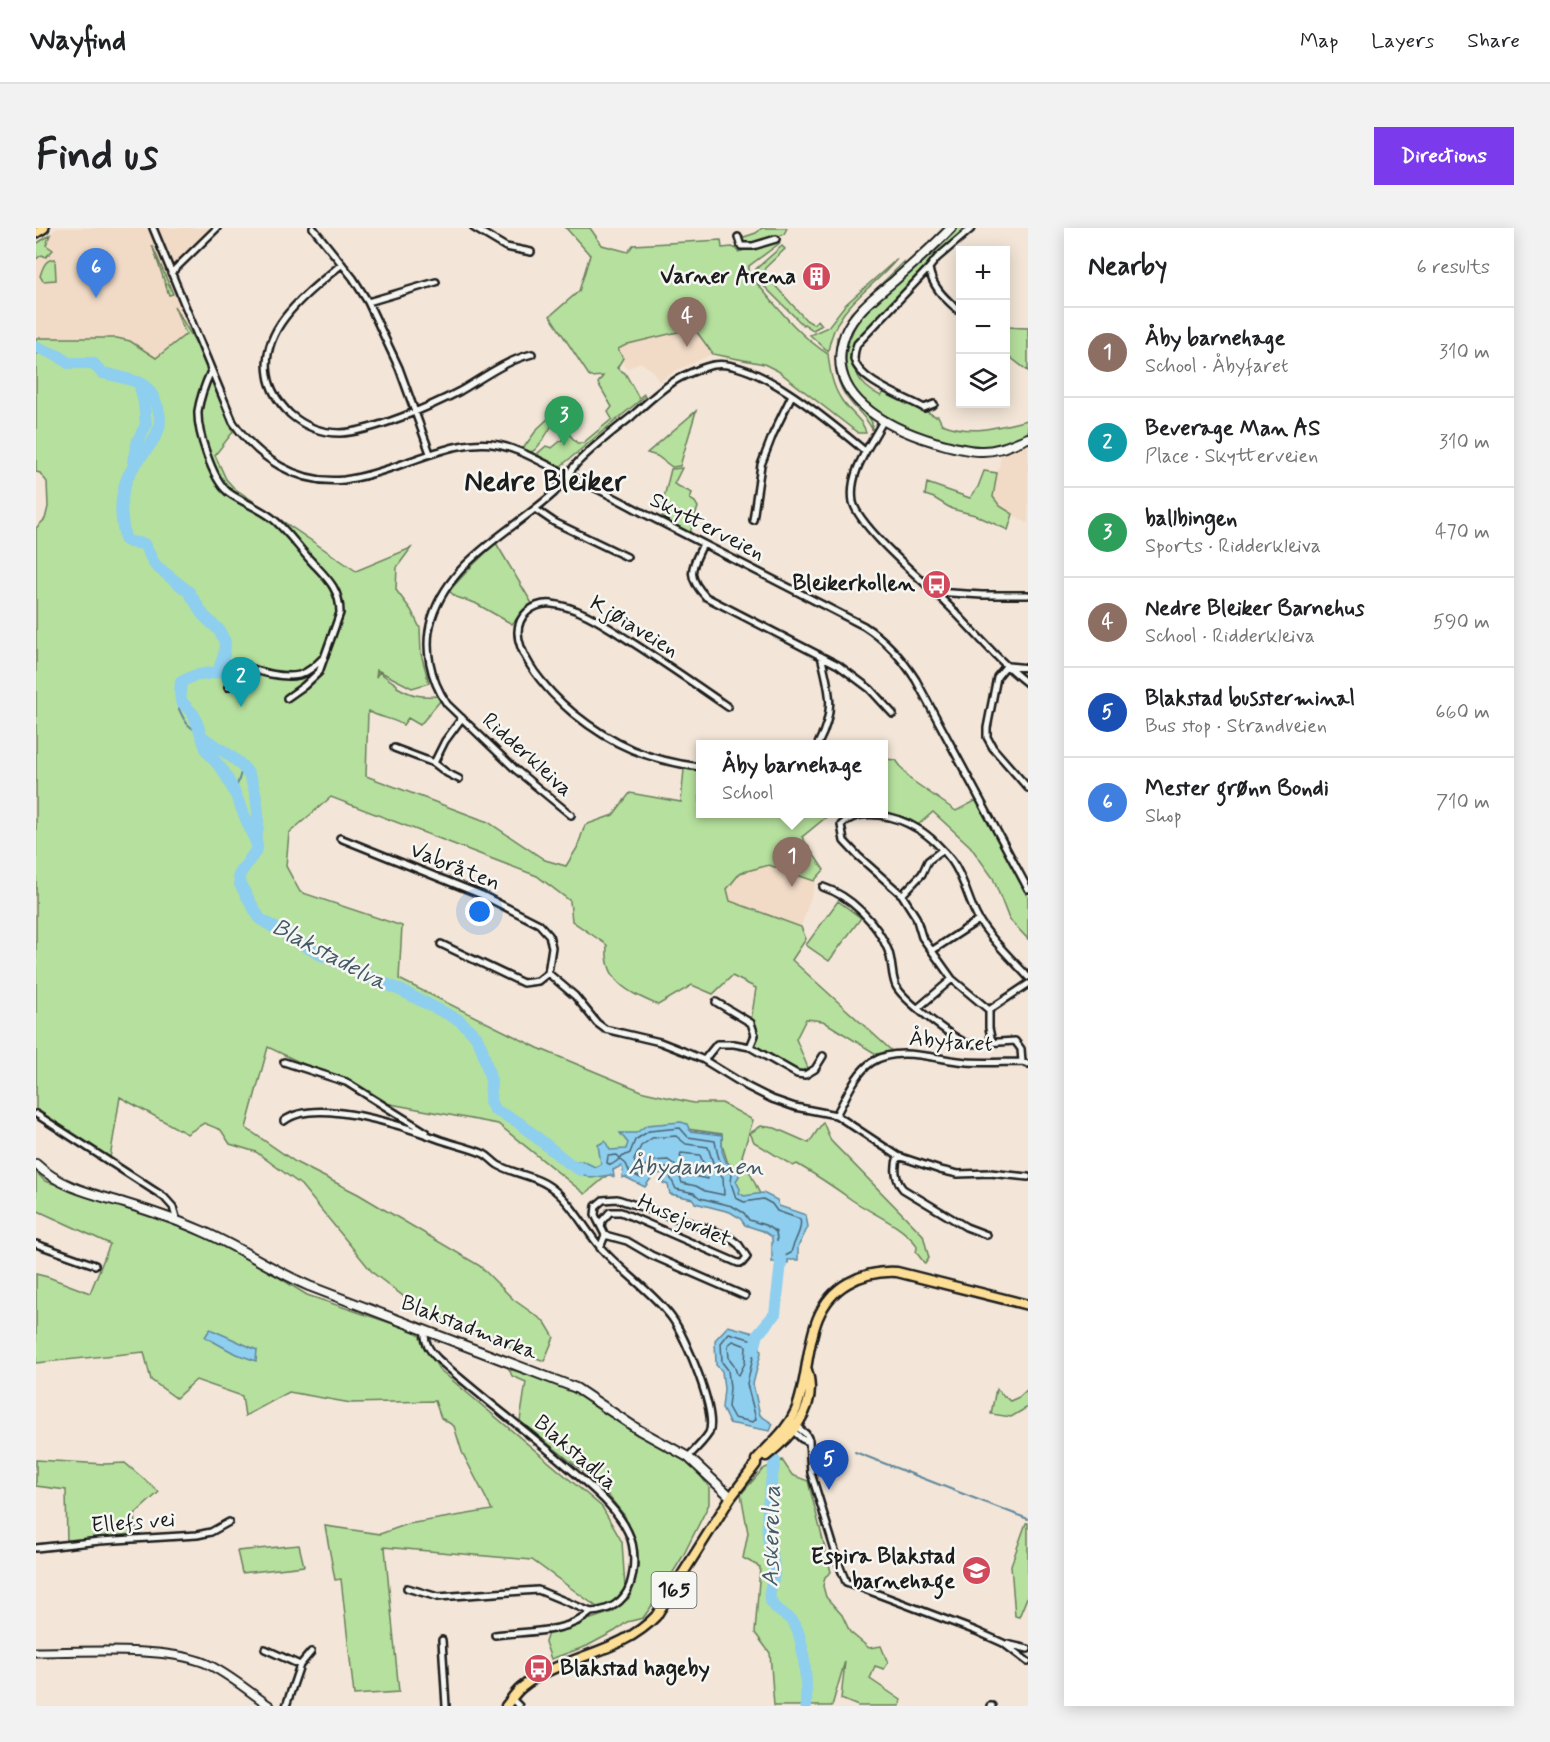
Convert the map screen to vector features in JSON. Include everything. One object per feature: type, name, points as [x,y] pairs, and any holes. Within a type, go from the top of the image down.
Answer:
[{"type":"main road","points":[[36,234],[44,228]]},
{"type":"main road","points":[[951,228],[865,306],[846,332],[841,359],[845,379],[862,405],[883,421],[926,439],[979,452],[1000,449],[1028,438]]},
{"type":"main road","name":"Blakstadmarka","points":[[36,1164],[49,1175],[71,1186],[177,1221],[215,1237],[288,1277],[576,1388],[639,1430],[688,1457],[731,1497]]},
{"type":"main road","name":"165","points":[[506,1706],[515,1702],[513,1695],[522,1687],[544,1673],[630,1638],[660,1611],[731,1497],[756,1464],[756,1460],[793,1428],[814,1328],[824,1305],[839,1288],[864,1275],[881,1272],[903,1273],[1028,1305]]},
{"type":"street","name":"Skytterveien","points":[[153,228],[224,403],[243,435],[271,462],[292,472],[342,480],[370,474],[430,453],[465,445],[497,445],[517,450],[864,626],[894,650],[916,680],[1028,889]]},
{"type":"street","points":[[171,273],[217,228]]},
{"type":"street","points":[[313,228],[342,264],[368,302],[392,352],[430,453]]},
{"type":"street","points":[[474,228],[506,247],[531,252]]},
{"type":"street","points":[[934,404],[924,408],[864,377],[854,360],[856,344],[942,253],[972,228]]},
{"type":"street","points":[[738,237],[741,249],[776,239]]},
{"type":"street","points":[[342,264],[318,284],[277,328],[266,364],[273,391],[280,402],[297,420],[307,426],[340,433],[361,430],[416,412],[458,392],[514,358],[532,354]]},
{"type":"street","points":[[929,268],[930,278],[937,289],[956,308]]},
{"type":"street","points":[[368,302],[436,282]]},
{"type":"street","name":"Ridderkleiva","points":[[571,815],[515,770],[447,704],[440,693],[433,678],[428,646],[432,617],[449,584],[463,567],[556,490],[591,450],[677,379],[715,364],[746,369],[761,375],[865,451]]},
{"type":"street","points":[[211,371],[198,410],[199,422],[210,461],[221,484],[228,492],[274,519],[331,582],[337,592],[339,613],[319,672],[287,698]]},
{"type":"street","points":[[753,520],[761,465],[792,396]]},
{"type":"street","points":[[883,421],[865,451],[854,479],[853,501],[858,514],[881,541],[1006,666],[1028,684]]},
{"type":"street","points":[[535,509],[554,522],[627,557]]},
{"type":"street","points":[[703,544],[691,575],[695,586],[706,597],[838,665],[870,689],[893,714]]},
{"type":"street","points":[[934,592],[982,596],[1028,595]]},
{"type":"street","name":"Kjøiaveien","points":[[696,766],[672,763],[637,753],[619,744],[573,713],[552,694],[529,662],[518,638],[519,622],[531,609],[543,604],[564,606],[585,614],[661,661],[728,707]]},
{"type":"street","points":[[820,740],[829,718],[830,705],[829,687],[821,656]]},
{"type":"street","points":[[235,663],[265,672],[298,675],[308,671],[324,657]]},
{"type":"street","points":[[228,687],[242,666]]},
{"type":"street","points":[[1006,666],[1028,668]]},
{"type":"street","points":[[1006,666],[997,677],[987,737],[993,748],[1028,788]]},
{"type":"street","name":"Ridderkleiva","points":[[434,763],[462,718]]},
{"type":"street","points":[[394,748],[434,763],[459,779]]},
{"type":"street","name":"Åbyfaret","points":[[851,818],[841,825],[844,841],[902,895],[916,917],[922,937],[952,979],[989,1010]]},
{"type":"street","name":"Åbyfaret","points":[[888,818],[917,828],[942,850],[961,878],[979,920],[1028,976]]},
{"type":"street","name":"Vabråten","points":[[340,838],[482,895],[538,924],[549,935],[552,947],[548,973]]},
{"type":"street","points":[[902,895],[922,874],[928,861],[942,850]]},
{"type":"street","name":"Åbyfaret","points":[[823,888],[841,895],[858,908],[873,925],[889,952],[895,984],[900,992],[918,1008],[963,1042],[969,1044],[1015,1041],[1021,1049],[1025,1063],[983,1063],[899,1054],[885,1056],[866,1067],[836,1115]]},
{"type":"street","points":[[933,950],[979,920]]},
{"type":"street","points":[[441,944],[523,983],[538,981],[548,973],[575,996],[604,1029],[660,1042],[704,1060],[772,1099],[795,1107],[836,1115],[898,1156],[958,1174],[990,1173],[1028,1177]]},
{"type":"street","name":"Åbyfaret","points":[[918,1008],[952,979]]},
{"type":"street","name":"Åbyfaret","points":[[989,1010],[1028,984]]},
{"type":"street","points":[[716,1002],[751,1023],[755,1035],[750,1047]]},
{"type":"street","name":"Åbyfaret","points":[[989,1010],[992,1042]]},
{"type":"street","points":[[704,1060],[717,1044],[734,1044],[750,1047],[797,1074],[805,1075],[815,1069],[823,1056]]},
{"type":"street","points":[[284,1062],[346,1082],[440,1140],[483,1154],[496,1164],[538,1179],[561,1196],[600,1248],[652,1295],[672,1318],[694,1359],[705,1393],[711,1425],[709,1432],[688,1457]]},
{"type":"street","points":[[284,1120],[295,1113],[303,1112],[356,1115],[427,1133]]},
{"type":"street","points":[[36,1114],[164,1197],[173,1207],[177,1221]]},
{"type":"street","points":[[898,1156],[897,1182],[903,1189],[966,1227],[987,1236]]},
{"type":"street","name":"Husejordet","points":[[601,1227],[602,1221],[610,1212],[621,1212],[742,1263],[747,1257],[739,1245],[729,1237],[617,1199],[603,1200],[596,1206],[595,1215],[601,1227],[605,1235],[627,1241],[651,1255],[745,1296]]},
{"type":"street","points":[[600,1248],[605,1235]]},
{"type":"street","points":[[36,1244],[95,1265]]},
{"type":"street","name":"Blakstadlia","points":[[425,1331],[426,1344],[438,1359],[562,1461],[608,1503],[621,1518],[629,1534],[633,1550],[632,1577],[628,1591],[615,1606],[591,1612],[582,1620],[565,1626],[495,1635]]},
{"type":"street","points":[[793,1428],[809,1442],[811,1473],[846,1582],[1003,1643],[1028,1649]]},
{"type":"street","name":"Ellefs vei","points":[[36,1548],[100,1541],[197,1535],[211,1532],[230,1522]]},
{"type":"street","points":[[407,1588],[434,1597],[538,1590],[591,1612]]},
{"type":"street","points":[[442,1640],[446,1706]]},
{"type":"street","points":[[1003,1643],[1028,1662]]},
{"type":"street","points":[[265,1649],[300,1665]]},
{"type":"street","points":[[36,1652],[148,1653],[190,1659],[218,1670],[270,1706]]},
{"type":"street","points":[[286,1706],[300,1665],[311,1652]]},
{"type":"shaded area","points":[[57,228],[223,228],[172,276],[178,305],[189,329],[186,334],[156,358],[130,341],[117,338],[36,338],[36,243]]},
{"type":"shaded area","points":[[695,328],[713,354],[677,370],[659,382],[652,370],[640,362],[627,369],[621,361],[617,349],[628,344]]},
{"type":"shaded area","points":[[1028,443],[1028,524],[1000,506],[993,496],[1001,455]]},
{"type":"shaded area","points":[[769,864],[816,882],[801,927],[730,901],[727,889],[740,873]]},
{"type":"green space","points":[[566,228],[590,228],[602,245],[628,252],[633,245],[721,240],[722,248],[732,247],[738,252],[777,240],[780,243],[749,266],[749,273],[753,281],[798,330],[828,354],[835,388],[865,428],[866,433],[858,433],[778,371],[764,364],[713,354],[694,328],[628,344],[618,349],[623,358],[617,368],[625,373],[639,398],[644,394],[645,396],[561,466],[540,459],[538,453],[546,446],[552,448],[569,434],[577,443],[583,443],[612,419],[608,412],[612,407],[598,383],[603,376],[590,377],[550,316],[579,291],[590,255]]},
{"type":"green space","points":[[762,228],[787,228],[784,234],[763,242],[744,245],[741,238],[756,233]]},
{"type":"green space","points":[[957,228],[967,228],[940,252],[855,342],[854,367],[861,381],[873,392],[881,396],[885,391],[938,416],[942,424],[953,428],[975,430],[995,428],[1028,420],[1028,435],[996,446],[971,447],[946,442],[892,422],[874,410],[860,396],[850,380],[846,362],[849,341],[860,318]]},
{"type":"green space","points":[[50,235],[46,245],[53,250],[46,257],[42,255],[36,259],[36,244]]},
{"type":"green space","points":[[152,245],[173,294],[169,295]]},
{"type":"green space","points":[[782,246],[785,249],[765,268],[768,278],[762,283],[755,275],[756,269]]},
{"type":"green space","points":[[55,259],[56,280],[43,281],[40,276],[43,267],[49,260]]},
{"type":"green space","points":[[897,259],[846,310],[838,321],[828,351],[810,335],[828,327],[845,305]]},
{"type":"green space","points":[[904,262],[904,267],[857,308],[842,329],[851,313]]},
{"type":"green space","points":[[770,280],[806,320],[813,324],[818,320],[822,325],[813,330],[803,325],[763,285]]},
{"type":"green space","points":[[174,306],[196,343],[233,432],[215,455],[226,479],[234,488],[356,571],[411,548],[397,567],[396,590],[411,610],[420,628],[421,654],[429,683],[412,688],[377,670],[376,677],[379,672],[397,687],[412,694],[438,696],[441,700],[420,725],[408,718],[403,725],[368,711],[366,776],[488,822],[545,860],[566,866],[577,848],[585,825],[613,815],[630,793],[681,802],[684,769],[696,770],[696,818],[825,818],[802,837],[824,870],[814,881],[769,865],[740,873],[727,889],[730,901],[801,927],[806,939],[792,960],[892,1051],[876,1054],[823,1021],[806,1019],[796,1039],[808,1068],[801,1071],[754,1046],[757,1033],[751,1021],[756,988],[732,976],[713,994],[692,985],[658,1005],[637,995],[620,984],[614,977],[609,968],[607,945],[572,921],[570,901],[537,876],[331,797],[289,833],[286,866],[300,892],[402,926],[399,979],[538,1048],[644,1092],[693,1103],[722,1103],[753,1120],[742,1156],[760,1194],[740,1202],[722,1145],[722,1134],[666,1126],[585,1194],[498,1124],[385,1103],[268,1047],[246,1128],[297,1163],[358,1194],[480,1266],[514,1300],[545,1322],[554,1337],[544,1361],[428,1315],[373,1273],[301,1185],[256,1152],[230,1144],[221,1130],[204,1123],[187,1134],[120,1097],[110,1158],[36,1111],[36,528],[45,519],[48,507],[47,482],[40,473],[36,472],[36,338],[117,338],[130,341],[156,358],[186,334]]},
{"type":"green space","points":[[1010,327],[1028,328],[1028,371],[1010,357]]},
{"type":"green space","points":[[837,337],[840,338],[840,370],[843,385],[851,399],[869,416],[872,429],[842,389],[836,364]]},
{"type":"green space","points":[[696,411],[680,466],[672,467],[657,456],[647,453]]},
{"type":"green space","points":[[551,416],[555,420],[536,449],[531,452],[522,450],[538,428]]},
{"type":"green space","points":[[682,468],[674,484],[692,493],[690,499],[698,507],[690,533],[661,517],[666,514],[662,506],[671,469]]},
{"type":"green space","points":[[984,471],[997,473],[993,497],[1000,506],[1013,514],[1008,530],[975,515],[952,509],[925,495],[927,483],[970,498],[978,487]]},
{"type":"green space","points":[[496,543],[533,605],[512,624],[475,603],[456,597],[449,591]]},
{"type":"green space","points":[[888,759],[896,760],[910,779],[956,811],[979,799],[1028,897],[1028,939],[1009,919],[993,878],[970,846],[933,812],[918,825],[888,816]]},
{"type":"green space","points":[[838,901],[861,918],[829,961],[806,945]]},
{"type":"green space","points":[[823,1122],[831,1141],[923,1235],[929,1258],[925,1264],[916,1252],[916,1244],[902,1231],[804,1168],[797,1164],[793,1166],[754,1142],[750,1133],[761,1126],[775,1128],[809,1143]]},
{"type":"green space","points":[[36,1172],[45,1181],[166,1219],[231,1248],[307,1295],[417,1332],[439,1369],[602,1507],[622,1542],[625,1588],[613,1603],[597,1607],[532,1560],[383,1547],[385,1548],[399,1692],[354,1695],[341,1579],[335,1580],[325,1526],[380,1534],[408,1524],[492,1510],[462,1452],[454,1426],[441,1418],[435,1401],[351,1403],[289,1392],[245,1416],[242,1396],[196,1380],[176,1398],[151,1380],[144,1352],[36,1363],[36,1274],[90,1293],[110,1244],[36,1210]]},
{"type":"green space","points":[[509,1369],[567,1387],[693,1466],[709,1487],[709,1504],[683,1556],[643,1618],[627,1622],[587,1646],[551,1659],[545,1642],[548,1633],[612,1612],[629,1598],[639,1562],[625,1516],[599,1484],[520,1421],[526,1382],[512,1376]]},
{"type":"green space","points":[[996,1389],[1010,1401],[1028,1389],[1028,1407],[1011,1417],[991,1414]]},
{"type":"green space","points":[[36,1460],[125,1463],[159,1492],[135,1514],[137,1538],[67,1544],[66,1490],[36,1486]]},
{"type":"green space","points":[[782,1460],[792,1475],[808,1481],[831,1572],[825,1577],[823,1586],[826,1597],[842,1615],[850,1632],[869,1648],[881,1646],[888,1663],[884,1669],[875,1666],[870,1679],[901,1700],[900,1706],[858,1706],[841,1699],[845,1661],[832,1706],[774,1706],[770,1653],[755,1633],[760,1567],[743,1558],[748,1533],[741,1494],[763,1469]]},
{"type":"green space","points":[[1026,1523],[1028,1523],[1028,1595],[1019,1617],[1015,1616],[1011,1565]]},
{"type":"green space","points":[[299,1545],[304,1566],[242,1573],[237,1551]]},
{"type":"water","name":"Åbydammen","points":[[681,1122],[687,1124],[690,1131],[722,1135],[722,1151],[726,1162],[738,1168],[739,1176],[736,1181],[740,1189],[739,1193],[744,1196],[763,1193],[777,1200],[779,1206],[806,1215],[808,1227],[798,1247],[798,1260],[788,1260],[788,1263],[772,1262],[772,1237],[763,1231],[745,1225],[740,1218],[730,1212],[695,1203],[693,1199],[670,1194],[668,1185],[663,1183],[665,1173],[654,1174],[645,1187],[625,1177],[622,1178],[621,1166],[613,1170],[614,1177],[610,1175],[591,1178],[570,1169],[566,1158],[572,1162],[583,1161],[595,1167],[601,1164],[598,1145],[605,1141],[610,1150],[626,1149],[628,1143],[620,1133],[636,1133],[647,1125]]},
{"type":"water","points":[[728,1326],[758,1334],[761,1353],[753,1384],[760,1415],[773,1424],[770,1431],[729,1423],[722,1408],[724,1389],[722,1371],[716,1365],[715,1340]]},
{"type":"water","points":[[210,1329],[257,1350],[256,1361],[234,1353],[205,1337]]},
{"type":"waterway","points":[[742,278],[744,274]]},
{"type":"waterway","name":"Blakstadelva","points":[[36,347],[59,356],[68,363],[93,363],[102,373],[142,384],[155,400],[160,420],[157,433],[126,480],[122,495],[121,507],[125,539],[144,544],[155,565],[189,592],[204,616],[219,630],[225,642],[224,655],[218,672],[193,676],[181,682],[181,701],[194,715],[207,751],[224,772],[257,845],[257,849],[239,875],[240,884],[260,919],[317,953],[402,991],[459,1020],[476,1036],[482,1049],[491,1081],[490,1102],[495,1110],[518,1122],[580,1170]]},
{"type":"waterway","points":[[133,461],[138,440],[146,425],[139,382]]},
{"type":"waterway","points":[[181,701],[179,709],[184,720],[199,732]]},
{"type":"waterway","points":[[204,738],[234,758],[247,772],[257,800],[256,838]]},
{"type":"waterway","points":[[235,792],[243,766]]},
{"type":"waterway","points":[[754,1349],[758,1334],[775,1314],[781,1263],[778,1248]]},
{"type":"waterway","points":[[855,1452],[1028,1519]]},
{"type":"waterway","name":"Askerelva","points":[[775,1461],[768,1516],[768,1535],[774,1571],[770,1598],[776,1608],[792,1621],[800,1638],[805,1674],[806,1706]]},
{"type":"place","name":"Varner Arena","points":[[817,277]]},
{"type":"place","name":"Mester grønn Bondi","points":[[96,298]]},
{"type":"place","name":"Nedre Bleiker Barnehus","points":[[687,347]]},
{"type":"place","name":"ballbingen","points":[[564,446]]},
{"type":"place","name":"Bleikerkollen","points":[[936,584]]},
{"type":"place","name":"Beverage Man AS","points":[[241,707]]},
{"type":"place","name":"Åby barnehage","points":[[792,887]]},
{"type":"place","name":"Blakstad bussterminal","points":[[829,1490]]},
{"type":"place","name":"Espira Blakstad barnehage","points":[[976,1570]]},
{"type":"place","name":"Blakstad hageby","points":[[539,1669]]},
{"type":"district","name":"Nedre Bleiker","points":[[545,482]]}]
